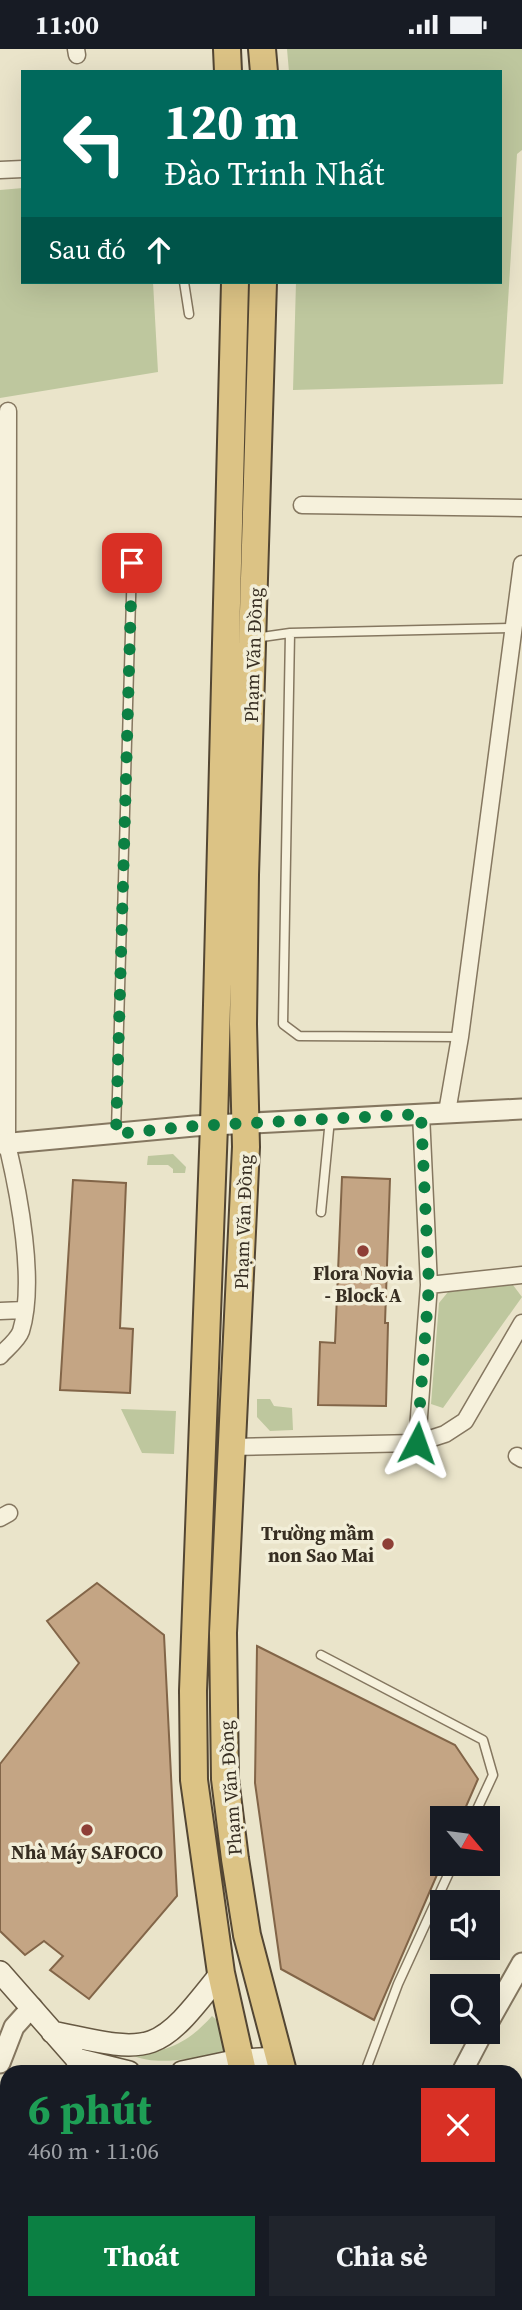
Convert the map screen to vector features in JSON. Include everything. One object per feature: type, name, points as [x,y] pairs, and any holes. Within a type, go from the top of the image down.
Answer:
[{"type":"highway","points":[[227,49],[228,70]]},
{"type":"highway","points":[[262,49],[264,70]]},
{"type":"highway","name":"Phạm Văn Đồng","points":[[235,284],[214,1125],[193,1691],[194,1780],[221,1973],[241,2065]]},
{"type":"highway","name":"Phạm Văn Đồng","points":[[263,284],[255,638],[245,888],[243,1024],[246,1125],[238,1349],[230,1447],[223,1633],[225,1779],[247,1935],[281,2065]]},
{"type":"main road","points":[[0,1972],[81,2065]]},
{"type":"main road","points":[[52,2032],[117,2046],[135,2047],[158,2040],[186,2018],[221,1973]]},
{"type":"street","points":[[0,170],[21,169]]},
{"type":"street","points":[[0,1356],[20,1334],[26,1272],[16,1185],[3,1144],[9,411]]},
{"type":"street","points":[[302,505],[522,508]]},
{"type":"street","points":[[447,1112],[460,1037],[522,564]]},
{"type":"street","points":[[3,1144],[214,1125],[522,1109]]},
{"type":"street","points":[[417,1443],[429,1285],[421,1114]]},
{"type":"street","points":[[429,1285],[522,1275]]},
{"type":"street","points":[[0,1311],[24,1310]]},
{"type":"street","points":[[230,1447],[417,1443],[445,1434],[465,1422],[522,1323]]},
{"type":"street","points":[[500,2005],[519,1977]]},
{"type":"street","points":[[0,2063],[14,2027],[32,2007]]},
{"type":"street","points":[[466,2065],[477,2044]]},
{"type":"lane","points":[[184,284],[189,314]]},
{"type":"lane","points":[[116,1134],[132,563]]},
{"type":"lane","points":[[255,638],[290,633],[514,628]]},
{"type":"lane","points":[[290,633],[283,1024],[299,1036],[460,1037]]},
{"type":"lane","points":[[321,1212],[330,1119]]},
{"type":"lane","points":[[321,1655],[483,1740],[493,1775],[479,1806]]},
{"type":"lane","points":[[368,2065],[398,1984],[448,1876]]},
{"type":"green space","points":[[287,49],[522,49],[522,150],[517,154],[503,384],[293,390],[296,284],[502,284],[502,70],[289,70]]},
{"type":"green space","points":[[21,188],[21,284],[153,284],[158,372],[0,398],[0,190]]},
{"type":"green space","points":[[173,1154],[186,1167],[185,1173],[173,1173],[173,1169],[168,1165],[147,1165],[148,1156]]},
{"type":"green space","points":[[513,1285],[522,1297],[443,1408],[431,1404],[439,1303],[448,1292]]},
{"type":"green space","points":[[257,1399],[270,1399],[274,1406],[292,1408],[293,1430],[270,1431],[257,1417]]},
{"type":"green space","points":[[121,1409],[176,1411],[174,1454],[142,1453]]},
{"type":"green space","points":[[212,2016],[219,2022],[227,2056],[154,2061],[131,2055],[176,2045]]},
{"type":"building","name":"Flora Novia - Block A","points":[[342,1177],[390,1179],[385,1323],[388,1323],[386,1406],[318,1405],[320,1342],[335,1343]]},
{"type":"building","points":[[73,1180],[126,1183],[120,1328],[133,1329],[130,1393],[60,1390]]},
{"type":"building","name":"Nhà Máy SAFOCO","points":[[97,1583],[164,1635],[177,1896],[89,1999],[50,1970],[63,1956],[44,1941],[25,1955],[0,1931],[0,1764],[79,1663],[47,1621]]},
{"type":"building","points":[[257,1646],[455,1745],[478,1779],[466,1806],[430,1806],[430,1876],[436,1876],[374,2020],[281,1969],[255,1783]]},
{"type":"place","name":"Flora Novia - Block A","points":[[363,1251]]},
{"type":"place","name":"Trường mầm non Sao Mai","points":[[388,1544]]},
{"type":"place","name":"Nhà Máy SAFOCO","points":[[87,1830]]},
{"type":"route","points":[[132,563],[116,1134],[194,1126],[421,1114],[429,1285],[417,1443]]}]
